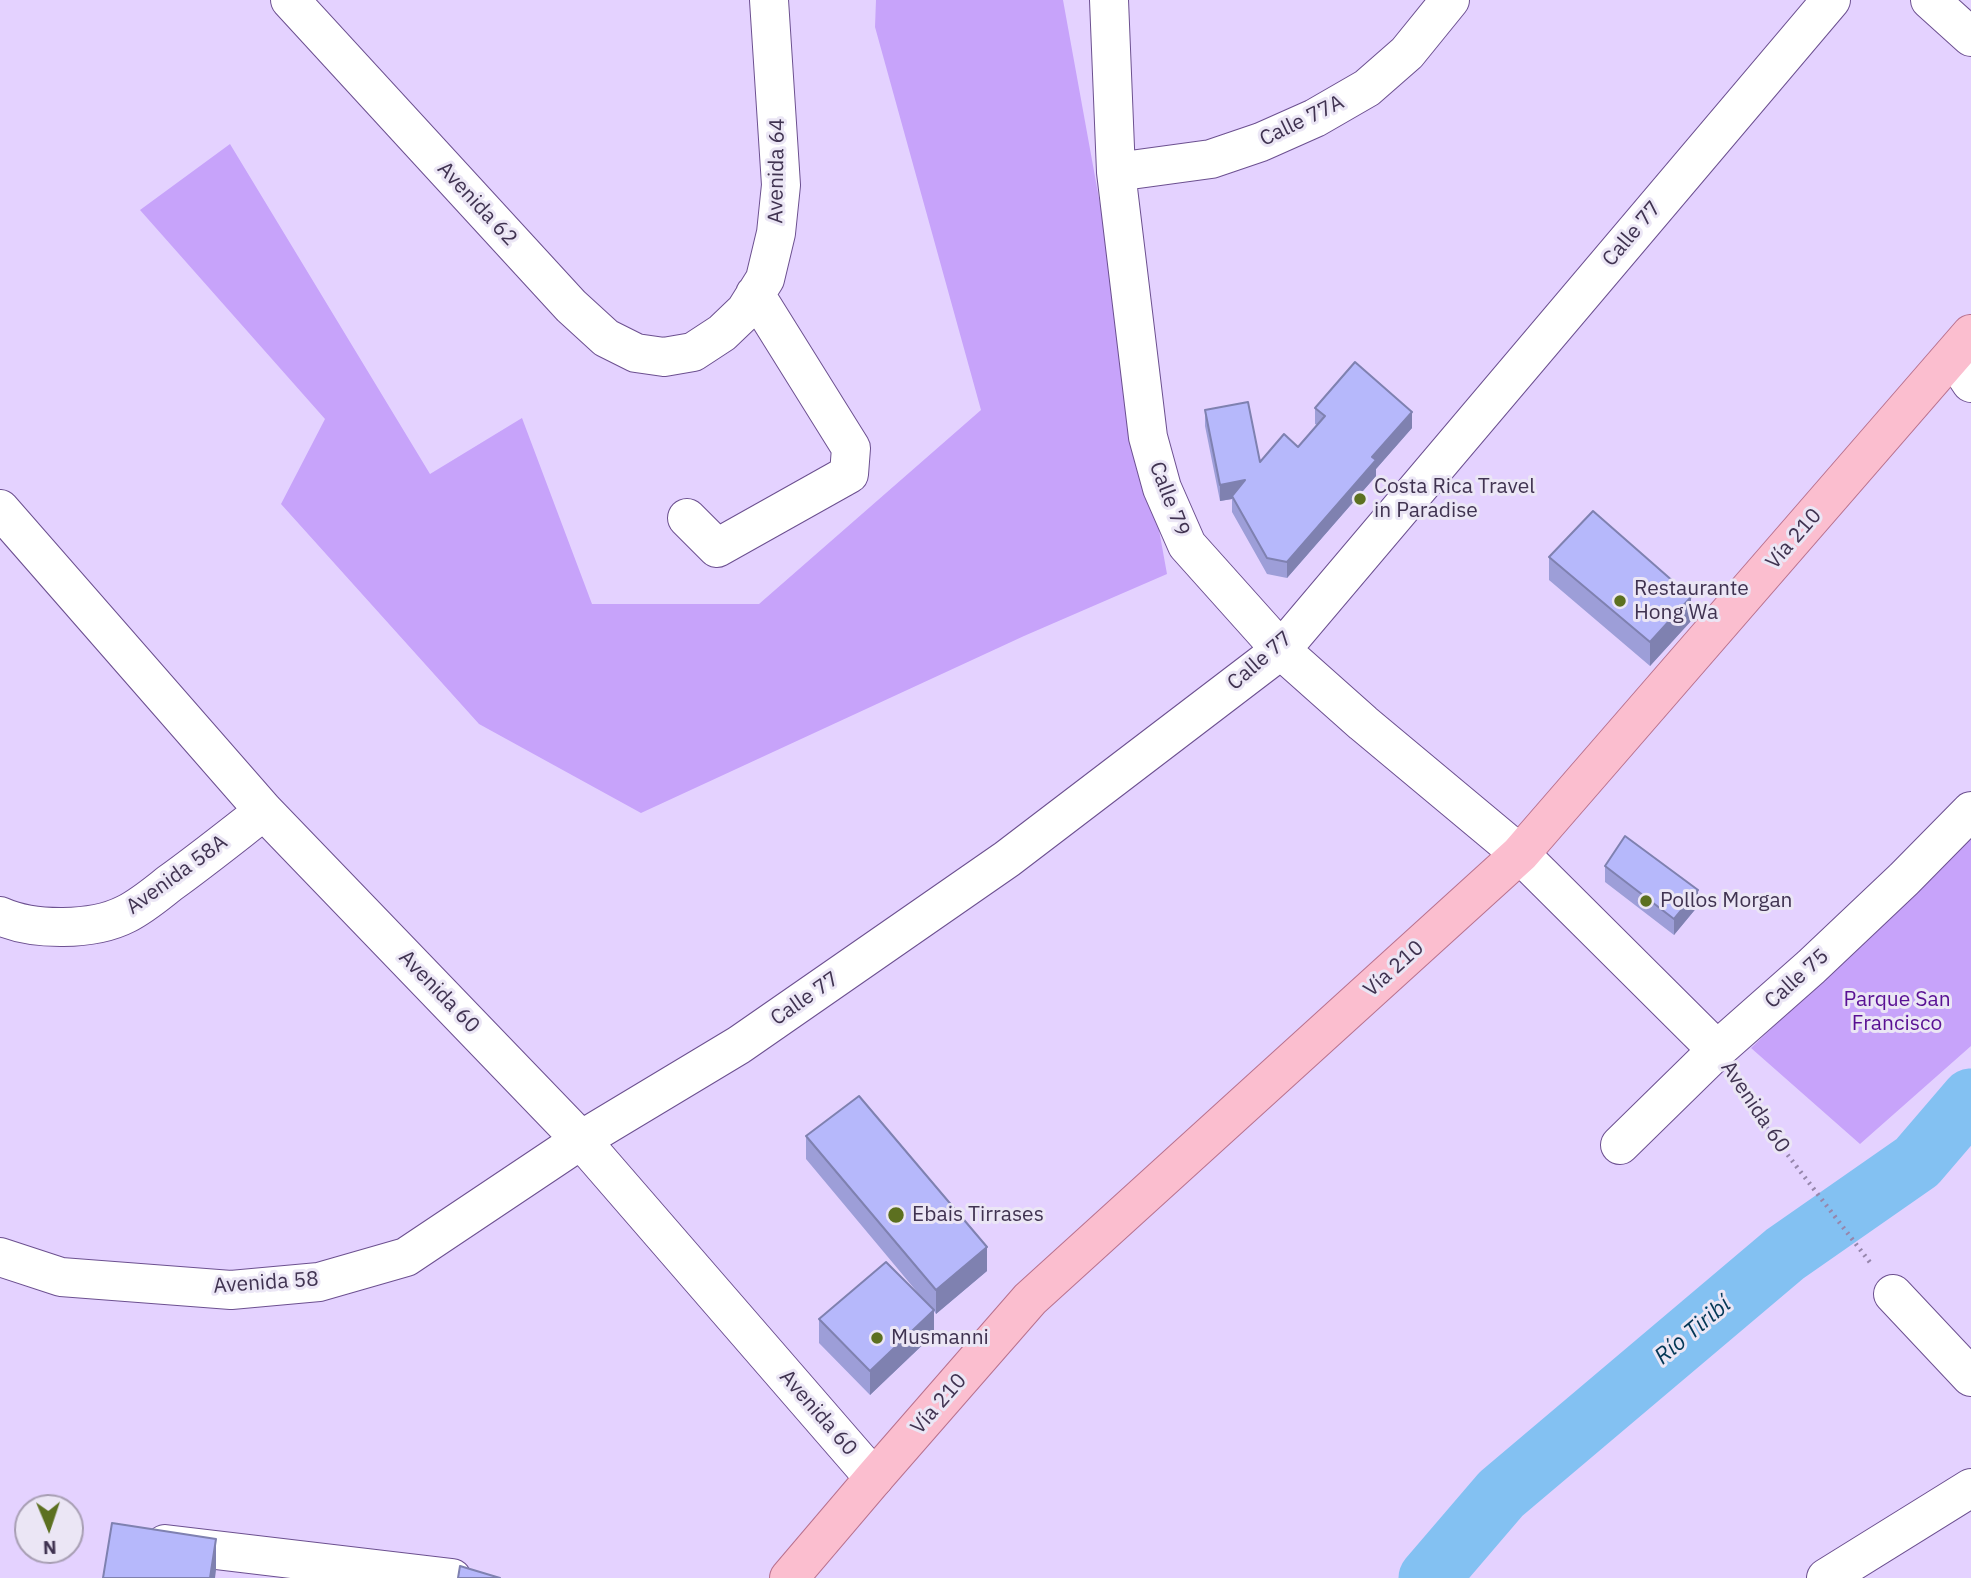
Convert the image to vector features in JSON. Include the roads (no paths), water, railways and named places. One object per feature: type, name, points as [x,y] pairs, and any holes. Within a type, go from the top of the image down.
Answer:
[{"type":"main road","name":"Vía 210","points":[[789,1578],[1030,1299],[1520,855],[1965,357]]},
{"type":"street","name":"Avenida 62","points":[[290,0],[571,306],[606,338],[636,353],[664,357],[693,352]]},
{"type":"street","name":"Avenida 64","points":[[693,352],[722,332],[745,311],[765,279],[776,233],[781,184],[769,0]]},
{"type":"street","name":"Calle 79","points":[[1109,0],[1116,172],[1148,438],[1162,488],[1187,545],[1281,650],[1520,855]]},
{"type":"street","name":"Calle 77A","points":[[1116,172],[1211,159],[1261,142],[1315,118],[1367,88],[1407,53],[1450,0]]},
{"type":"street","name":"Calle 77","points":[[581,1140],[739,1045],[1007,859],[1281,650],[1830,0]]},
{"type":"street","points":[[1930,0],[1971,37]]},
{"type":"street","points":[[687,518],[717,548],[849,474],[851,448],[755,294]]},
{"type":"street","name":"Avenida 60","points":[[0,509],[264,810],[581,1140],[874,1478]]},
{"type":"street","name":"Avenida 58A","points":[[0,916],[13,922],[86,926],[125,915],[185,873],[264,810]]},
{"type":"street","name":"Calle 75","points":[[1620,1145],[1717,1050],[1867,914],[1971,811]]},
{"type":"street","name":"Avenida 60","points":[[1520,855],[1717,1050]]},
{"type":"street","name":"Avenida 58","points":[[0,1257],[61,1277],[231,1290],[319,1282],[406,1257],[581,1140]]},
{"type":"street","points":[[1894,1294],[1971,1377]]},
{"type":"street","points":[[1826,1578],[1971,1488]]},
{"type":"street","points":[[142,1541],[452,1578]]},
{"type":"waterway","name":"Río Tiribí","points":[[1429,1578],[1501,1494],[1785,1254],[1917,1162],[1971,1099]]},
{"type":"place","name":"Costa Rica Travel in Paradise","points":[[1360,499]]},
{"type":"place","name":"Restaurante Hong Wa","points":[[1620,601]]},
{"type":"place","name":"Pollos Morgan","points":[[1646,901]]},
{"type":"place","name":"Ebais Tirrases","points":[[896,1215]]},
{"type":"place","name":"Musmanni","points":[[877,1338]]},
{"type":"park label","name":"Parque San Francisco","points":[[1897,1012]]}]
